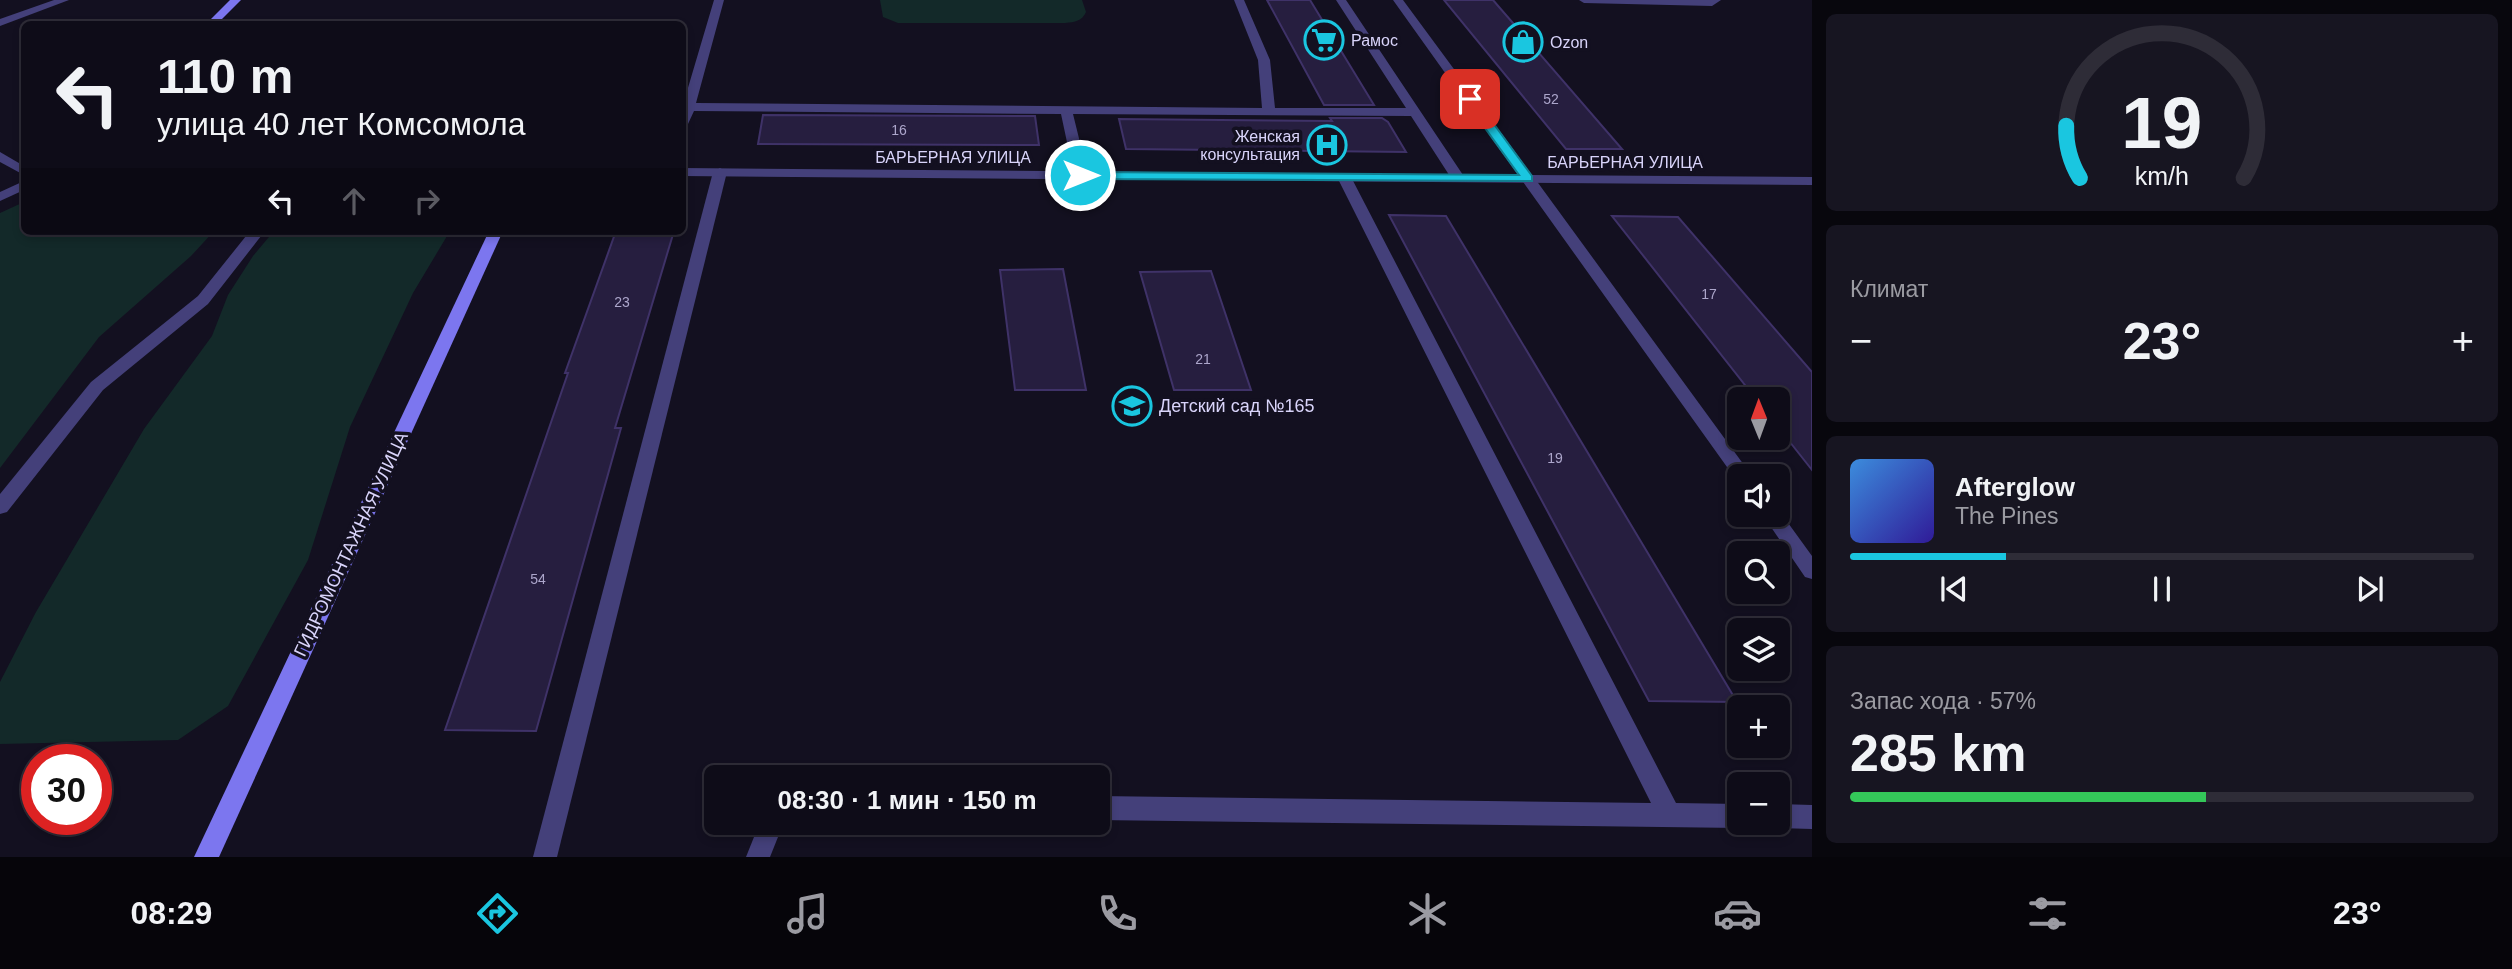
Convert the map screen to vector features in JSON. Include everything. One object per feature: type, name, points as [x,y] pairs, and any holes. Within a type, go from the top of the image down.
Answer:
[{"type":"main road","points":[[214,21],[236,0]]},
{"type":"main road","name":"ГИДРОМОНТАЖНАЯ УЛИЦА","points":[[206,857],[494,235]]},
{"type":"street","points":[[0,23],[64,0]]},
{"type":"street","points":[[686,114],[719,0]]},
{"type":"street","points":[[1240,0],[1264,60],[1269,112]]},
{"type":"street","points":[[1341,0],[1458,178]]},
{"type":"street","points":[[1398,0],[1734,464]]},
{"type":"street","points":[[1584,0],[1712,3],[1716,0]]},
{"type":"street","points":[[689,107],[1415,112]]},
{"type":"street","points":[[1066,110],[1080,175]]},
{"type":"street","points":[[0,156],[21,169]]},
{"type":"street","name":"БАРЬЕРНАЯ УЛИЦА","points":[[686,172],[1812,181]]},
{"type":"street","points":[[545,857],[557,800],[720,172]]},
{"type":"street","points":[[1344,177],[1670,814]]},
{"type":"street","points":[[0,197],[21,186]]},
{"type":"street","points":[[0,507],[97,386],[203,300],[255,235]]},
{"type":"street","points":[[1780,527],[1812,571]]},
{"type":"street","points":[[1110,808],[1727,816]]},
{"type":"street","points":[[1790,816],[1812,817]]},
{"type":"street","points":[[758,857],[767,835]]},
{"type":"green space","points":[[880,0],[1082,0],[1086,12],[1078,20],[1065,23],[898,23],[883,17]]},
{"type":"green space","points":[[21,203],[21,235],[210,235],[191,256],[99,337],[0,468],[0,213]]},
{"type":"green space","points":[[271,235],[448,235],[413,293],[350,427],[308,560],[228,706],[178,740],[0,744],[0,682],[36,612],[144,429],[212,336],[228,295],[253,256]]},
{"type":"building","points":[[1267,0],[1310,0],[1374,105],[1324,105]]},
{"type":"building","points":[[1444,0],[1493,0],[1622,149],[1566,149]]},
{"type":"building","points":[[763,115],[1035,116],[1039,145],[758,144]]},
{"type":"building","points":[[1330,118],[1382,118],[1388,122],[1406,152],[1126,149],[1119,119],[1332,121]]},
{"type":"building","points":[[1389,215],[1446,216],[1733,695],[1727,695],[1727,702],[1649,701]]},
{"type":"building","points":[[1612,216],[1678,217],[1812,372],[1812,470],[1790,442],[1790,387],[1747,387]]},
{"type":"building","points":[[615,235],[673,235],[615,428],[621,428],[536,731],[445,730],[568,373],[565,373]]},
{"type":"building","points":[[1063,269],[1086,390],[1015,390],[1000,270]]},
{"type":"building","points":[[1211,271],[1251,390],[1174,390],[1140,272]]},
{"type":"place","name":"Рамос","points":[[1324,40]]},
{"type":"place","name":"Ozon","points":[[1523,42]]},
{"type":"place","name":"Женская консультация","points":[[1327,145]]},
{"type":"place","name":"Детский сад №165","points":[[1132,406]]},
{"type":"route","points":[[1080,175],[1528,179],[1470,99]]}]
